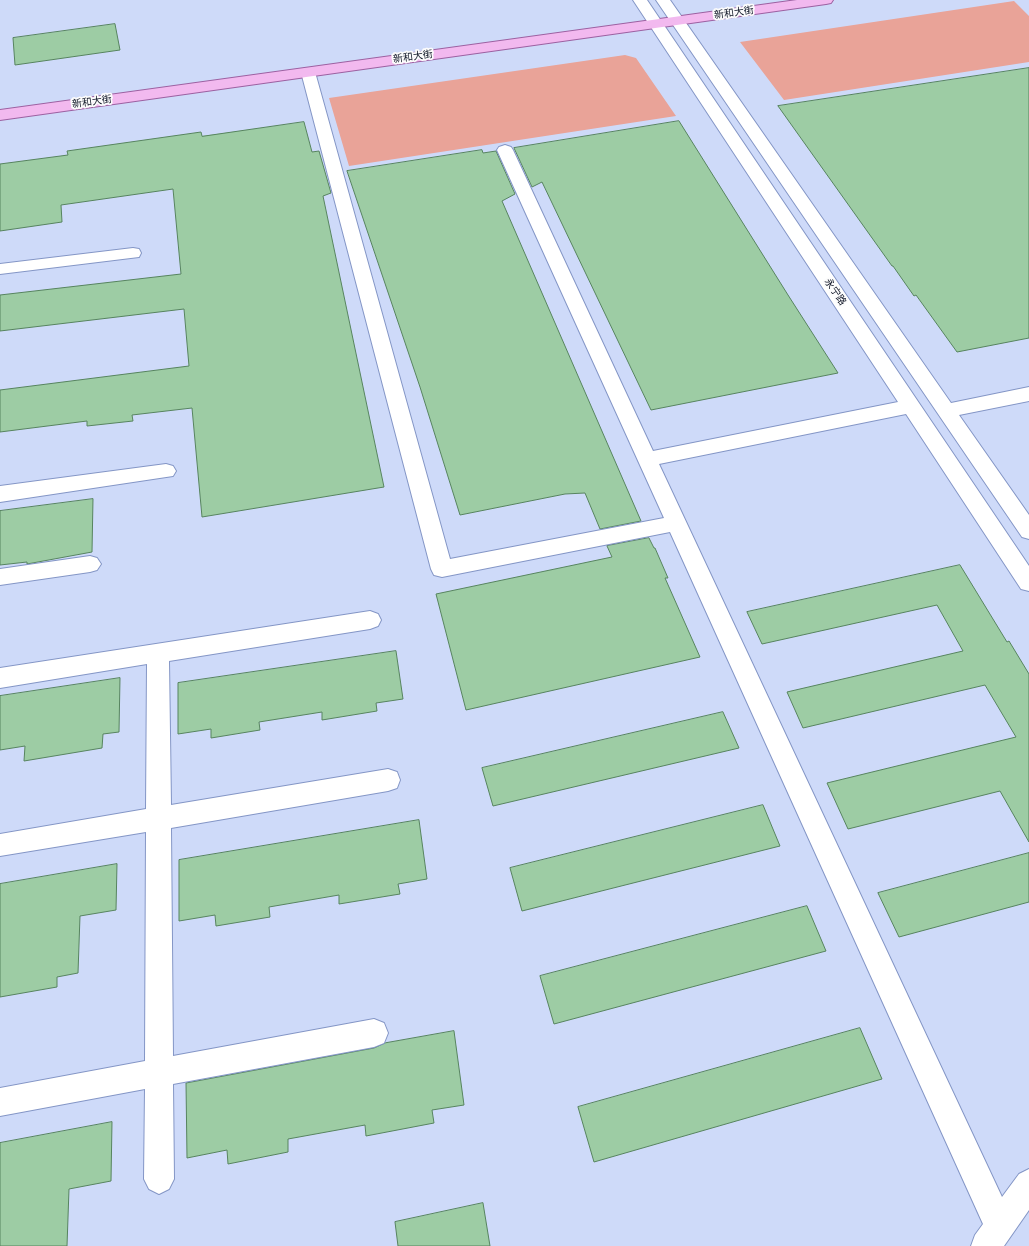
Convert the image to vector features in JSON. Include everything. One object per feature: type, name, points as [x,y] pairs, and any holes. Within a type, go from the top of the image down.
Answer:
[{"type":"main road","name":"新和大街","points":[[670,10],[735,0]]},
{"type":"main road","name":"新和大街","points":[[0,101],[648,12],[826,0]]},
{"type":"main road","name":"新和大街","points":[[0,115],[308,72],[648,12]]},
{"type":"street","points":[[670,10],[1029,531]]},
{"type":"street","name":"永宁路","points":[[648,12],[1029,584]]},
{"type":"street","points":[[308,72],[442,569],[677,523]]},
{"type":"street","points":[[505,150],[677,523],[993,1236]]},
{"type":"street","points":[[0,269],[133,253]]},
{"type":"street","points":[[946,411],[1029,394]]},
{"type":"street","points":[[647,459],[911,406]]},
{"type":"street","points":[[0,494],[166,471]]},
{"type":"street","points":[[0,577],[90,564]]},
{"type":"street","points":[[0,678],[370,620]]},
{"type":"street","points":[[158,653],[159,1179]]},
{"type":"street","points":[[0,845],[388,780]]},
{"type":"street","points":[[0,1102],[374,1033]]},
{"type":"street","points":[[993,1236],[1029,1184]]},
{"type":"shaded area","points":[[1014,1],[1029,16],[1029,62],[784,100],[740,42]]},
{"type":"shaded area","points":[[625,55],[636,58],[676,116],[349,166],[329,98]]},
{"type":"building","points":[[115,24],[120,50],[15,65],[13,38]]},
{"type":"building","points":[[1029,68],[1029,338],[957,352],[916,295],[914,296],[892,266],[778,106]]},
{"type":"building","points":[[679,121],[838,373],[651,410],[542,182],[532,187],[514,148]]},
{"type":"building","points":[[304,122],[312,152],[319,151],[331,193],[323,196],[384,487],[202,517],[192,408],[132,415],[133,421],[87,426],[87,421],[0,432],[0,390],[189,366],[184,309],[0,331],[0,295],[181,274],[173,189],[61,205],[62,222],[0,231],[0,164],[68,155],[67,151],[201,132],[202,136]]},
{"type":"building","points":[[482,150],[483,153],[496,151],[515,194],[502,201],[641,521],[600,529],[585,493],[565,494],[460,515],[420,387],[347,171]]},
{"type":"building","points":[[93,499],[92,552],[27,564],[27,562],[0,565],[0,511]]},
{"type":"building","points":[[649,538],[668,578],[665,578],[700,657],[466,710],[436,594],[612,557],[607,546]]},
{"type":"building","points":[[960,565],[1007,642],[1009,641],[1029,674],[1029,842],[1000,791],[848,829],[827,783],[1016,737],[985,685],[803,728],[787,692],[963,651],[937,605],[762,644],[747,612]]},
{"type":"building","points":[[396,651],[403,699],[376,703],[377,711],[322,720],[322,712],[259,722],[260,730],[211,738],[211,729],[178,734],[178,683]]},
{"type":"building","points":[[120,678],[119,732],[103,734],[102,748],[24,761],[25,746],[0,750],[0,696]]},
{"type":"building","points":[[723,712],[739,748],[493,806],[482,768]]},
{"type":"building","points":[[763,805],[780,846],[522,911],[510,868]]},
{"type":"building","points":[[419,820],[427,879],[398,884],[400,894],[339,904],[339,895],[269,907],[270,917],[216,926],[215,915],[179,921],[179,860]]},
{"type":"building","points":[[1029,853],[1029,902],[899,937],[878,893]]},
{"type":"building","points":[[117,864],[116,910],[80,916],[78,973],[57,977],[57,987],[0,997],[0,884]]},
{"type":"building","points":[[807,906],[826,951],[554,1024],[540,976]]},
{"type":"building","points":[[860,1028],[882,1079],[594,1162],[578,1107]]},
{"type":"building","points":[[454,1031],[464,1105],[432,1110],[434,1123],[366,1136],[365,1125],[288,1139],[288,1152],[228,1164],[227,1150],[187,1158],[186,1083],[374,1048],[385,1043]]},
{"type":"building","points":[[112,1122],[111,1181],[69,1189],[67,1246],[0,1246],[0,1143]]},
{"type":"building","points":[[483,1203],[490,1246],[398,1246],[395,1222]]}]
